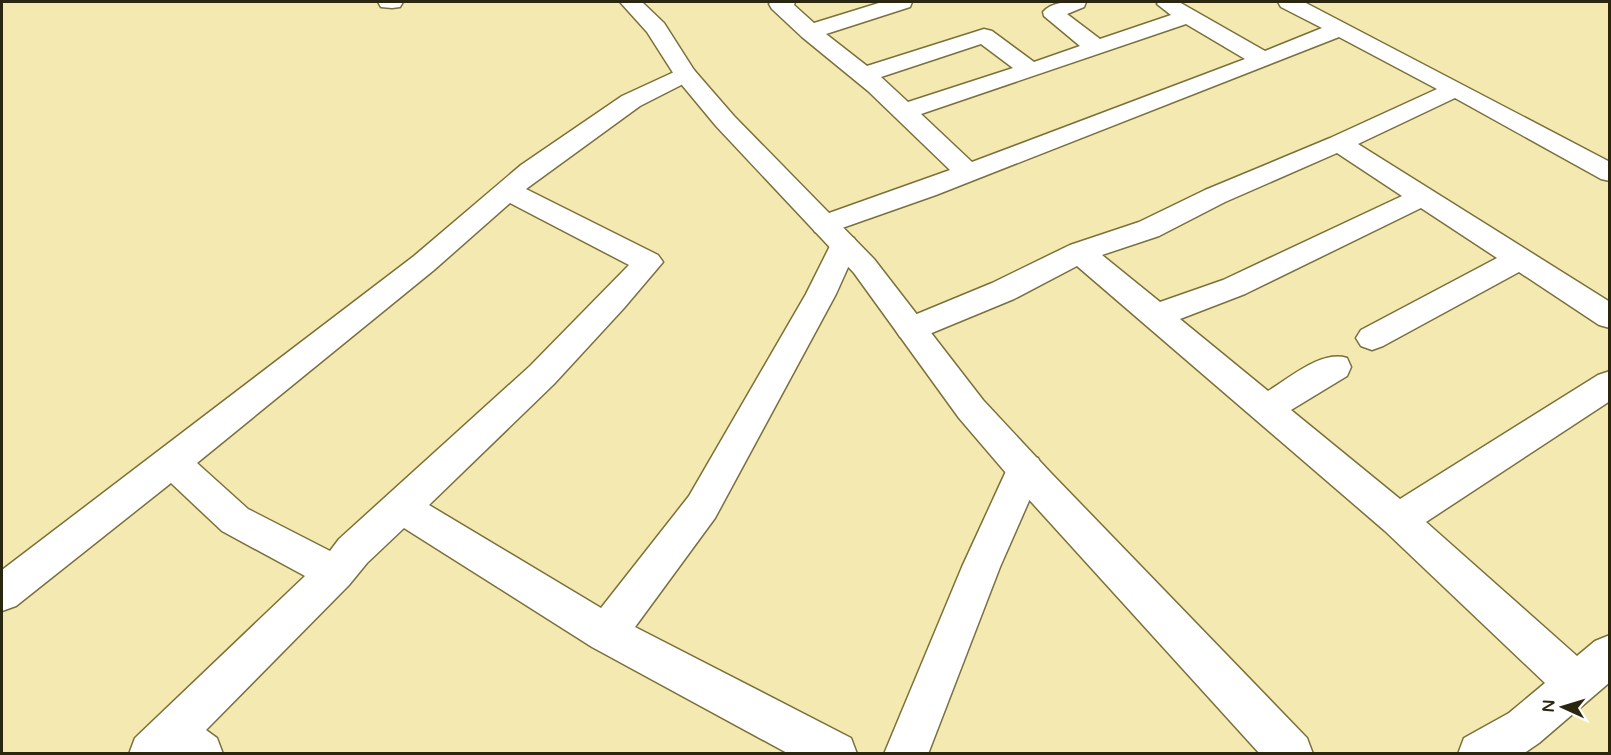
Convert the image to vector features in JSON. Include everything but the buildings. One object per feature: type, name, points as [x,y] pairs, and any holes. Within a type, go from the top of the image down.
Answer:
[{"type":"street","points":[[630,2],[656,28],[685,74],[725,121],[864,266],[971,409],[1257,736],[1290,753]]},
{"type":"street","points":[[785,2],[780,4],[810,32],[864,75],[968,173]]},
{"type":"street","points":[[810,32],[902,2]]},
{"type":"street","points":[[1076,2],[1059,8],[1054,12],[1055,16],[1098,48]]},
{"type":"street","points":[[1164,2],[1262,59]]},
{"type":"street","points":[[1289,2],[1610,173]]},
{"type":"street","points":[[903,112],[1188,16]]},
{"type":"street","points":[[835,235],[968,173],[1341,28]]},
{"type":"street","points":[[864,75],[984,36],[1030,70]]},
{"type":"street","points":[[2,593],[424,263],[530,171],[631,101],[685,74]]},
{"type":"street","points":[[911,329],[1003,291],[1080,252],[1149,229],[1215,196],[1339,143],[1456,89]]},
{"type":"street","points":[[1339,143],[1610,317]]},
{"type":"street","points":[[175,746],[353,551],[486,429],[608,309],[648,262],[507,190]]},
{"type":"street","points":[[1156,316],[1234,287],[1422,197]]},
{"type":"street","points":[[606,633],[702,507],[821,294],[835,235]]},
{"type":"street","points":[[1080,252],[1398,520],[1576,683]]},
{"type":"street","points":[[1372,338],[1520,259]]},
{"type":"street","points":[[1267,408],[1335,367]]},
{"type":"street","points":[[1398,520],[1610,384]]},
{"type":"street","points":[[172,462],[235,520],[334,573]]},
{"type":"street","points":[[906,753],[981,567],[1025,470]]},
{"type":"street","points":[[401,507],[606,633],[835,753]]},
{"type":"street","points":[[1480,753],[1524,728],[1610,655]]}]
